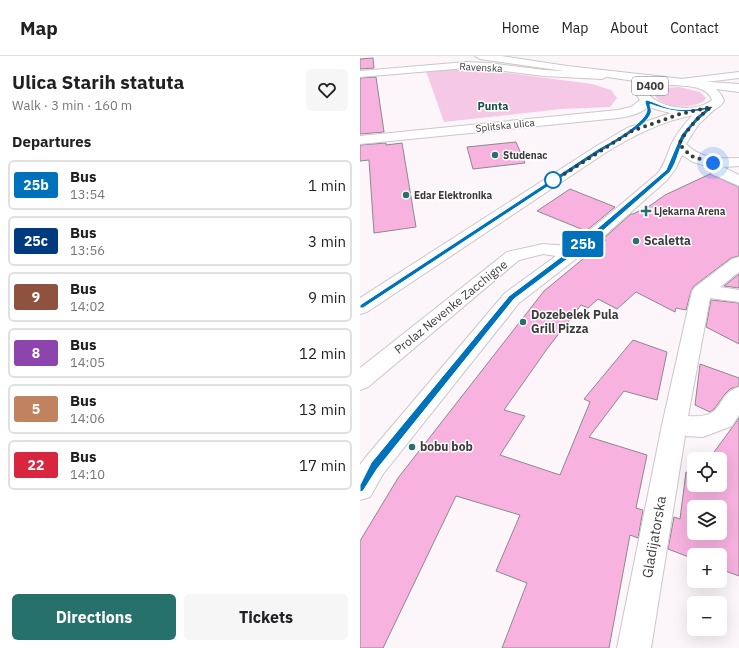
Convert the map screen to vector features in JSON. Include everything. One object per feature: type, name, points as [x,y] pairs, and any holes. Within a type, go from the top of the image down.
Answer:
[{"type":"street","name":"D400","points":[[360,307],[600,150],[632,131],[660,120],[714,104],[718,96],[714,92],[697,84],[567,69],[480,56]]},
{"type":"street","name":"Ravenska","points":[[360,74],[466,65],[489,66],[544,73],[602,76]]},
{"type":"street","name":"D400","points":[[567,69],[602,76],[632,86],[645,98],[666,109],[693,111]]},
{"type":"street","points":[[677,82],[739,75]]},
{"type":"street","name":"D400","points":[[632,131],[649,111],[645,98],[648,87],[654,84],[677,82]]},
{"type":"street","points":[[697,84],[739,88]]},
{"type":"street","points":[[360,488],[374,466],[512,298],[573,252],[668,171],[672,165],[679,144],[690,127],[714,104],[739,92]]},
{"type":"street","name":"Splitska ulica","points":[[360,140],[613,115],[633,111],[644,105],[645,98]]},
{"type":"street","points":[[679,144],[691,156],[713,163],[739,162]]},
{"type":"street","points":[[713,163],[717,171],[739,181]]},
{"type":"street","name":"Prolaz Nevenke Zacchigne","points":[[360,380],[513,256],[543,249],[573,252]]},
{"type":"street","points":[[702,290],[739,263]]},
{"type":"street","points":[[702,290],[739,296]]},
{"type":"street","name":"Gladijatorska","points":[[634,648],[674,425],[702,290]]},
{"type":"street","points":[[674,425],[703,427],[723,419],[739,396]]},
{"type":"shaded area","points":[[469,68],[592,84],[611,90],[617,98],[610,107],[561,109],[444,122],[426,71]]},
{"type":"shaded area","points":[[679,87],[700,92],[706,98],[699,104],[678,106],[665,103],[655,96],[655,92],[665,88]]},
{"type":"building","points":[[373,58],[374,68],[360,69],[360,59]]},
{"type":"building","points":[[376,77],[384,132],[360,134],[360,78]]},
{"type":"building","name":"Studenac","points":[[516,142],[525,163],[473,169],[467,147]]},
{"type":"building","points":[[386,143],[386,145],[402,143],[416,227],[374,233],[369,160],[360,161],[360,145]]},
{"type":"building","points":[[710,174],[739,187],[739,256],[731,258],[694,286],[691,291],[686,310],[676,308],[675,312],[636,292],[617,309],[598,299],[588,308],[581,305],[547,349],[504,410],[525,416],[500,455],[560,475],[590,402],[584,399],[633,340],[667,352],[657,400],[624,391],[589,437],[647,455],[636,508],[643,510],[638,538],[630,535],[609,648],[502,648],[527,583],[496,571],[520,515],[456,496],[383,648],[360,648],[360,541],[398,478],[544,291],[606,240],[603,239],[631,214],[651,205],[665,195]]},
{"type":"building","points":[[570,189],[615,207],[586,231],[537,211]]},
{"type":"building","points":[[739,274],[739,288],[724,286]]},
{"type":"building","points":[[711,300],[739,303],[739,344],[706,327]]},
{"type":"building","points":[[700,364],[739,378],[739,386],[730,389],[710,412],[695,405]]},
{"type":"building","points":[[739,418],[739,576],[727,572],[727,548],[687,548],[687,556],[668,549],[674,517],[680,519],[686,472],[687,492],[727,492],[727,452],[714,452]]},
{"type":"bus line","name":"25b","points":[[360,307],[600,150],[632,131],[649,111],[647,101],[666,109],[679,111],[693,111],[711,107],[699,117],[684,135],[679,144],[672,165],[662,177],[588,241],[512,298],[374,466],[360,488]]},
{"type":"place","name":"Studenac","points":[[495,155]]},
{"type":"place","name":"Edar Elektronika","points":[[406,195]]},
{"type":"place","name":"Ljekarna Arena","points":[[646,211]]},
{"type":"place","name":"Scaletta","points":[[636,241]]},
{"type":"place","name":"Dozebelek Pula Grill Pizza","points":[[523,322]]},
{"type":"place","name":"bobu bob","points":[[412,447]]},
{"type":"district","name":"Punta","points":[[493,106]]},
{"type":"route","points":[[553,180],[547,185],[632,131],[660,120],[711,107],[690,127],[679,144],[691,156],[713,163]]}]
